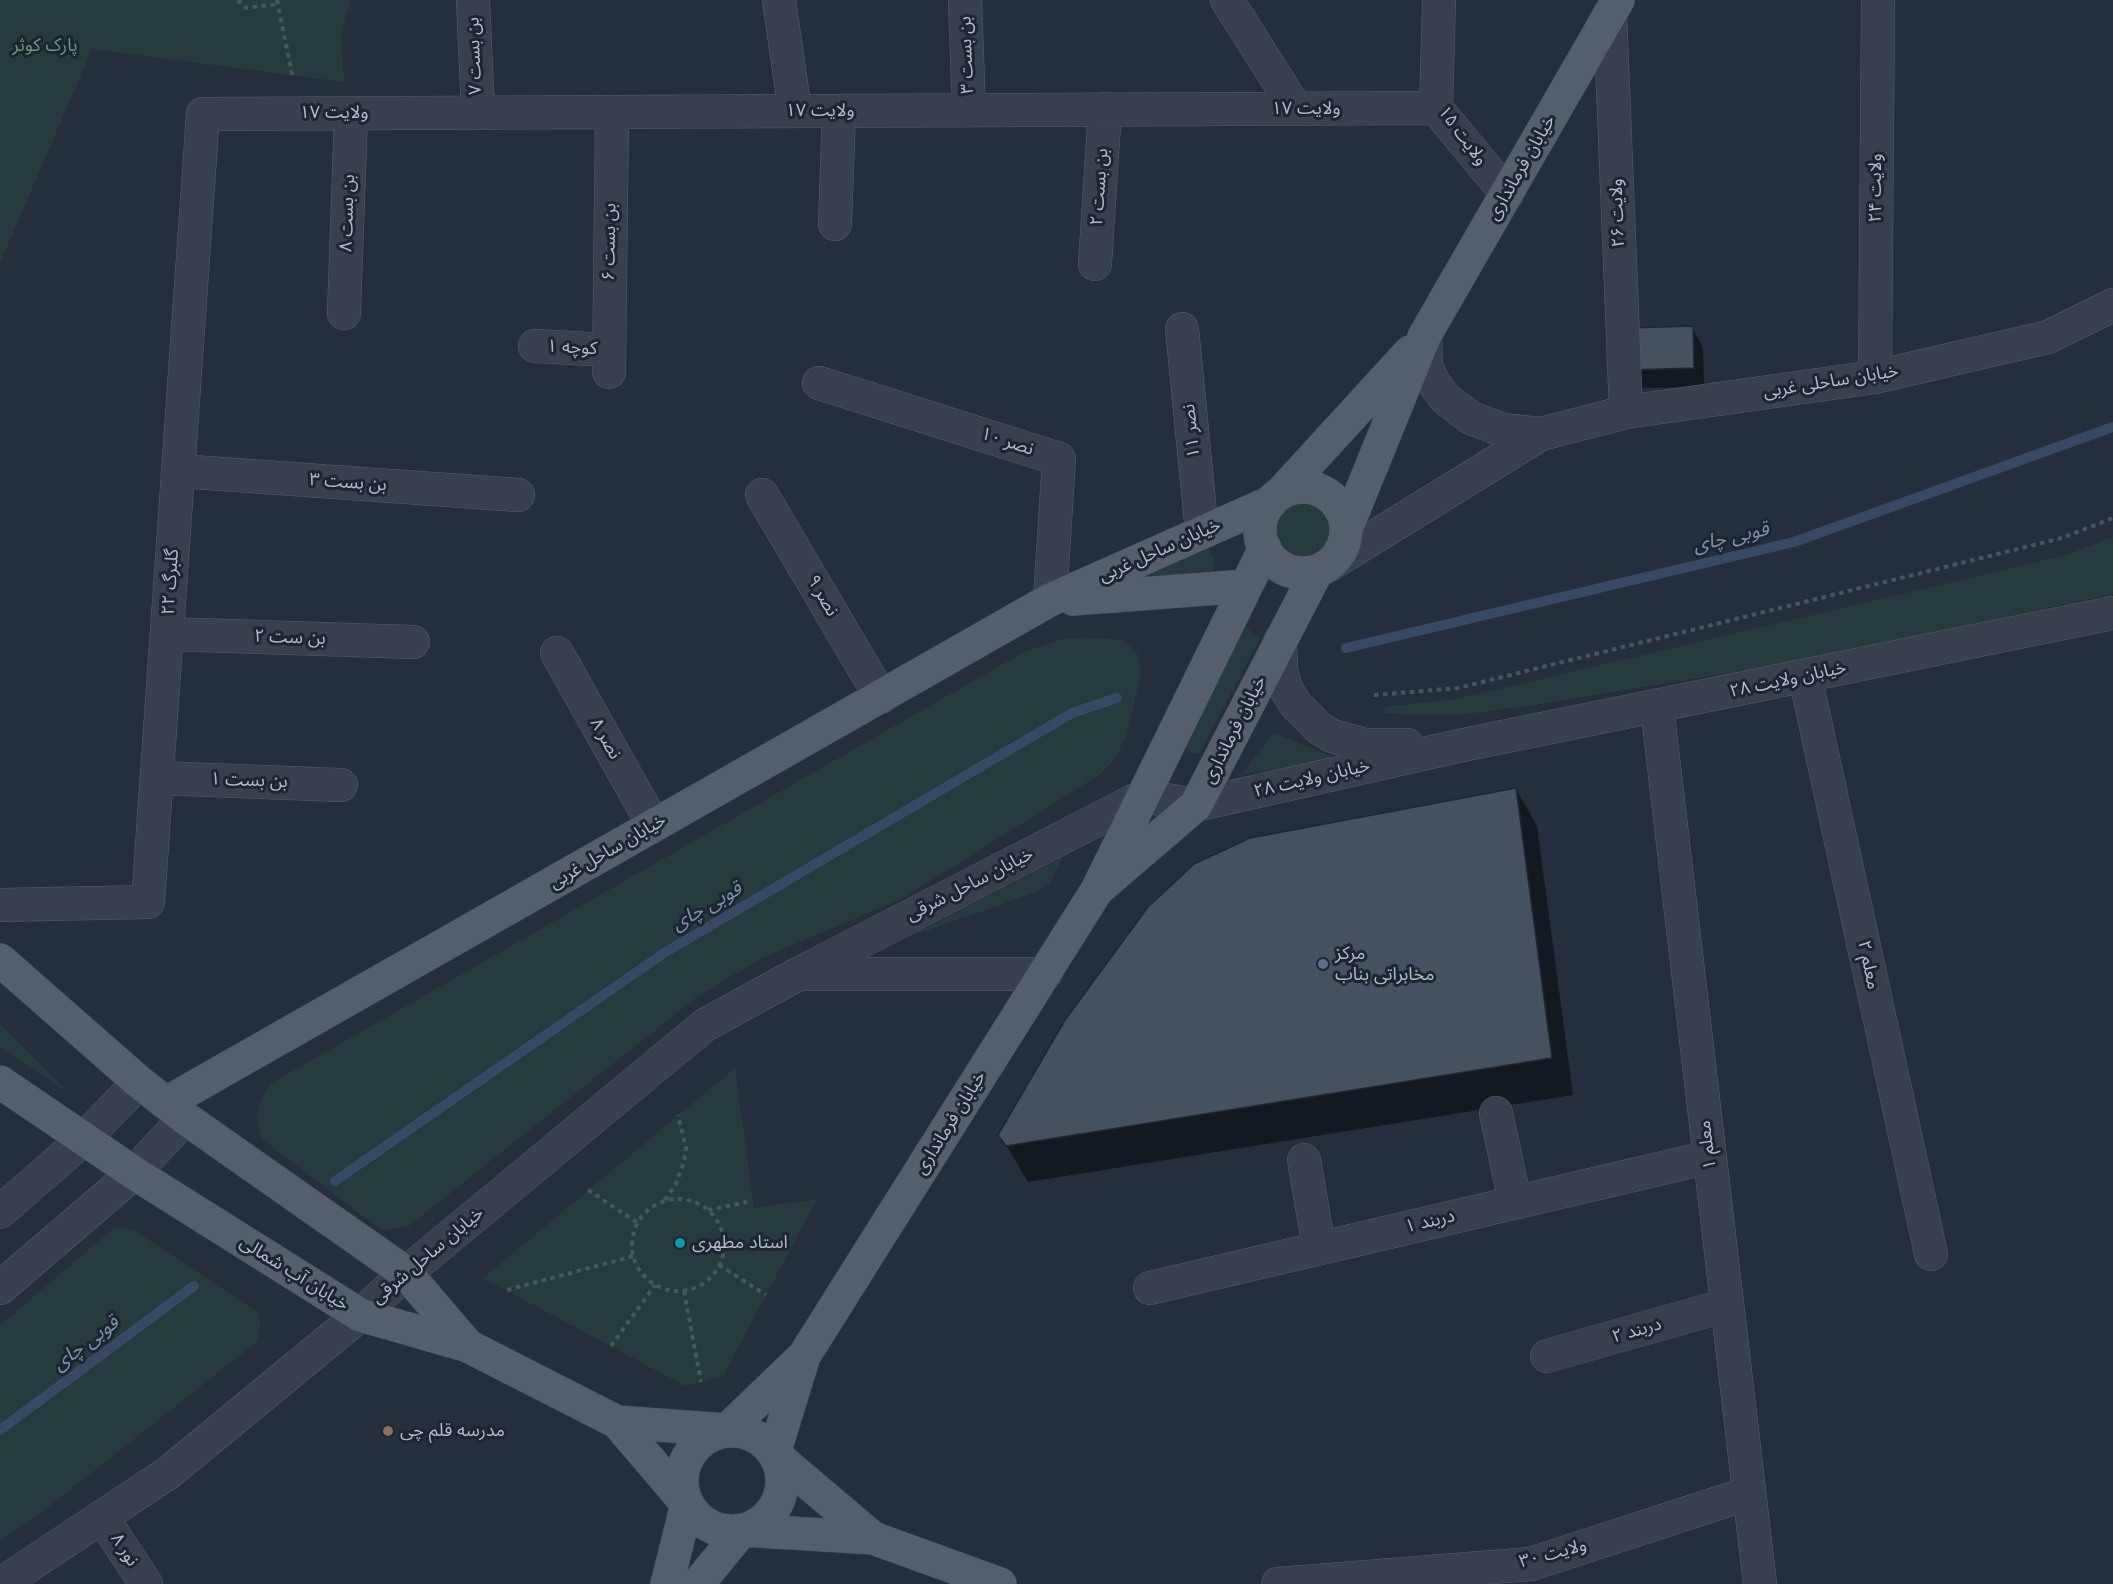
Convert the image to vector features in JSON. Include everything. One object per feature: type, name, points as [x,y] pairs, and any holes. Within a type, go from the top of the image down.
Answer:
[{"type":"main road","name":"خیابان فرمانداری","points":[[1346,529],[1425,335],[1614,7]]},
{"type":"main road","name":"خیابان فرمانداری","points":[[1276,498],[1425,335]]},
{"type":"main road","points":[[1305,487],[1329,495],[1344,516],[1346,529],[1344,543],[1338,555],[1323,568],[1305,573],[1292,572],[1271,559],[1261,536],[1264,512],[1276,498],[1292,489],[1305,487]]},
{"type":"main road","name":"خیابان ساحل غربی","points":[[176,1110],[654,826],[1050,600],[1276,498]]},
{"type":"main road","name":"خیابان فرمانداری","points":[[727,1431],[804,1356],[1097,890],[1265,548]]},
{"type":"main road","name":"خیابان فرمانداری","points":[[1097,890],[1196,805],[1280,642],[1323,568]]},
{"type":"main road","name":"خیابان ساحل غربی","points":[[1050,600],[1246,586]]},
{"type":"main road","name":"خیابان آب شمالی","points":[[0,960],[139,1082],[406,1273],[468,1346]]},
{"type":"main road","name":"خیابان آب شمالی","points":[[0,1082],[134,1173],[360,1315],[468,1346],[617,1422],[727,1431]]},
{"type":"main road","name":"خیابان فرمانداری","points":[[774,1454],[804,1356]]},
{"type":"main road","name":"خیابان آب شمالی","points":[[617,1422],[687,1504]]},
{"type":"main road","points":[[873,1538],[755,1436],[742,1431],[714,1434],[699,1442],[688,1455],[683,1471],[682,1488],[687,1504],[697,1517],[710,1526],[726,1531],[873,1538],[1000,1584]]},
{"type":"main road","points":[[698,1584],[742,1530],[767,1517],[775,1506],[782,1480],[780,1467],[774,1454]]},
{"type":"main road","points":[[667,1584],[687,1504]]},
{"type":"street","name":"بن بست ۷","points":[[473,0],[478,112]]},
{"type":"street","points":[[779,0],[795,111]]},
{"type":"street","name":"بن بست ۳","points":[[965,0],[969,110]]},
{"type":"street","points":[[1227,0],[1296,109]]},
{"type":"street","name":"ولایت ۱۵","points":[[1439,0],[1436,108],[1507,194]]},
{"type":"street","name":"ولایت ۲۴","points":[[1875,377],[1878,0]]},
{"type":"street","name":"ولایت ۲۶","points":[[1614,7],[1626,412]]},
{"type":"street","name":"ولایت ۱۷","points":[[203,114],[1436,108]]},
{"type":"street","name":"بن بست ۲","points":[[1095,264],[1105,110]]},
{"type":"street","points":[[835,224],[840,111]]},
{"type":"street","name":"بن بست ۶","points":[[609,361],[612,112]]},
{"type":"street","name":"بن بست ۸","points":[[344,313],[351,113]]},
{"type":"street","name":"گلبرگ ۲۲","points":[[0,905],[148,902],[203,114]]},
{"type":"street","name":"خیابان ساحلی غربی","points":[[1323,568],[1541,434],[1626,412],[1875,377],[2048,338],[2113,305]]},
{"type":"street","name":"نصر ۱۱","points":[[1182,329],[1202,532]]},
{"type":"street","name":"خیابان ساحلی غربی","points":[[1425,335],[1426,366],[1434,384],[1446,399],[1471,418],[1503,430],[1541,434]]},
{"type":"street","name":"کوچه ۱","points":[[535,346],[609,361]]},
{"type":"street","name":"نصر ۱۰","points":[[819,383],[1059,459],[1050,600]]},
{"type":"street","name":"بن بست ۳","points":[[179,471],[518,495]]},
{"type":"street","name":"نصر ۹","points":[[762,495],[881,697]]},
{"type":"street","name":"خیابان ولایت ۲۸","points":[[1196,805],[1462,745],[2113,614]]},
{"type":"street","name":"بن ست ۲","points":[[167,634],[413,642]]},
{"type":"street","name":"خیابان ولایت ۲۸","points":[[1280,642],[1281,670],[1286,689],[1306,717],[1332,736],[1365,745],[1462,745]]},
{"type":"street","name":"نصر ۸","points":[[557,653],[654,826]]},
{"type":"street","name":"معلم ۲","points":[[1805,676],[1931,1254]]},
{"type":"street","name":"معلم ۱","points":[[1656,707],[1760,1584]]},
{"type":"street","name":"بن بست ۱","points":[[157,778],[342,785]]},
{"type":"street","points":[[1143,796],[1196,805]]},
{"type":"street","name":"خیابان ساحل شرقی","points":[[1,1584],[168,1473],[705,1025],[798,974],[1143,796]]},
{"type":"street","name":"خیابان ساحل شرقی","points":[[798,974],[1045,974]]},
{"type":"street","points":[[0,1212],[85,1138],[139,1082]]},
{"type":"street","points":[[0,1288],[134,1173],[176,1110]]},
{"type":"street","points":[[1496,1113],[1515,1202]]},
{"type":"street","name":"دربند ۱","points":[[1150,1288],[1710,1157]]},
{"type":"street","points":[[1304,1160],[1319,1248]]},
{"type":"street","name":"دربند ۲","points":[[1547,1356],[1727,1305]]},
{"type":"street","name":"ولایت ۳۰","points":[[1278,1584],[1531,1564],[1749,1493]]},
{"type":"street","name":"نور ۸","points":[[102,1517],[146,1584]]},
{"type":"path","points":[[238,0],[246,8],[278,2],[300,113]]},
{"type":"path","points":[[1374,695],[1458,688],[2062,538],[2113,518]]},
{"type":"path","points":[[665,1200],[676,1184],[684,1162],[686,1148],[678,1115]]},
{"type":"path","points":[[588,1190],[638,1224]]},
{"type":"path","points":[[681,1199],[696,1202],[708,1210],[718,1222],[723,1236],[723,1251],[719,1265],[711,1277],[698,1286],[684,1290],[669,1290],[655,1285],[644,1275],[634,1256],[632,1246],[634,1231],[641,1217],[652,1207],[665,1200],[681,1199]]},
{"type":"path","points":[[708,1210],[747,1202]]},
{"type":"path","points":[[507,1290],[634,1256]]},
{"type":"path","points":[[719,1265],[766,1295]]},
{"type":"path","points":[[611,1347],[655,1285]]},
{"type":"path","points":[[684,1290],[701,1382]]},
{"type":"green space","name":"پارک کوثر","points":[[0,0],[351,0],[341,34],[344,82],[92,49],[0,263]]},
{"type":"green space","points":[[1297,498],[1309,498],[1326,507],[1333,518],[1335,530],[1333,542],[1326,553],[1309,562],[1297,562],[1285,557],[1276,548],[1271,536],[1271,524],[1276,512],[1285,503]]},
{"type":"green space","points":[[2113,537],[2113,594],[1801,661],[1534,705],[1459,715],[1385,713],[1384,707],[1457,699],[2063,556]]},
{"type":"green space","points":[[1207,545],[1214,562],[1214,572],[1150,582],[1147,577],[1148,572]]},
{"type":"green space","points":[[1241,629],[1248,629],[1260,638],[1200,753],[1193,753],[1182,744]]},
{"type":"green space","points":[[1062,639],[1122,640],[1137,652],[1141,673],[1127,734],[1115,759],[1099,775],[903,898],[762,958],[698,996],[409,1226],[382,1231],[262,1139],[257,1120],[260,1102],[270,1084],[1024,652]]},
{"type":"green space","points":[[1273,733],[1344,761],[1242,774]]},
{"type":"green space","points":[[1062,858],[1050,883],[1036,892],[909,937]]},
{"type":"green space","points":[[0,1024],[72,1096],[0,1046]]},
{"type":"green space","points":[[735,1068],[754,1208],[817,1199],[723,1376],[685,1386],[483,1278]]},
{"type":"green space","points":[[123,1227],[135,1231],[257,1312],[260,1321],[258,1341],[37,1516],[0,1540],[0,1325],[113,1229]]},
{"type":"building","points":[[1693,326],[1694,368],[1630,370],[1629,328]]},
{"type":"building","name":"مرکز مخابراتی بناب","points":[[1516,788],[1552,1058],[1006,1146],[998,1135],[1065,1020],[1148,907],[1194,864],[1250,838]]},
{"type":"waterway","name":"قوبی چای","points":[[1346,648],[1794,542],[2113,427]]},
{"type":"waterway","name":"قوبی چای","points":[[335,1181],[664,953],[1072,713],[1117,698]]},
{"type":"waterway","name":"قوبی چای","points":[[0,1430],[194,1286]]},
{"type":"place","name":"مرکز مخابراتی بناب","points":[[1323,964]]},
{"type":"place","name":"استاد مطهری","points":[[680,1243]]},
{"type":"place","name":"مدرسه قلم چی","points":[[388,1431]]}]
